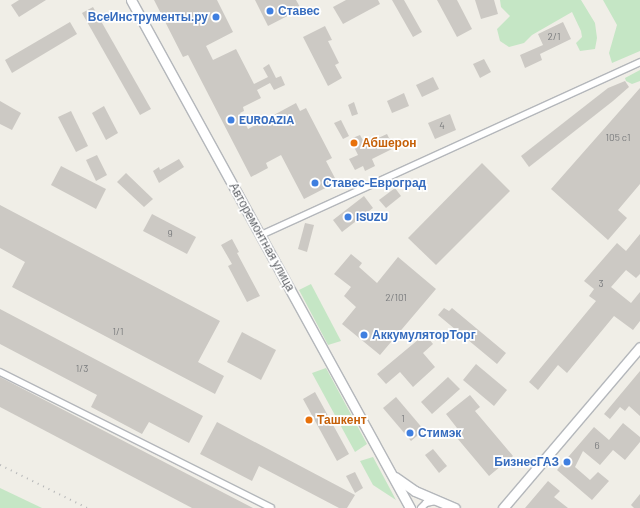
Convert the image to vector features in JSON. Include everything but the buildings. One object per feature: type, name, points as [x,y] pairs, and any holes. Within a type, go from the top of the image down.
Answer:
[{"type":"street","name":"Авторемонтная улица","points":[[131,0],[410,508]]},
{"type":"street","points":[[261,235],[640,62]]},
{"type":"street","points":[[503,508],[640,347]]},
{"type":"street","points":[[0,372],[271,508]]},
{"type":"street","points":[[392,475],[415,491],[455,508]]},
{"type":"street","points":[[421,508],[426,503],[440,501]]},
{"type":"green space","points":[[500,0],[581,0],[595,23],[597,38],[595,49],[580,51],[576,43],[582,37],[581,31],[572,12],[532,35],[524,43],[509,47],[500,41],[497,29],[510,16],[501,7]]},
{"type":"green space","points":[[603,0],[640,0],[640,51],[612,63],[609,53],[617,25]]},
{"type":"green space","points":[[640,70],[640,81],[632,84],[626,81],[625,78]]},
{"type":"green space","points":[[311,284],[341,341],[328,345],[299,290]]},
{"type":"green space","points":[[326,368],[367,444],[355,452],[312,373]]},
{"type":"green space","points":[[373,457],[396,500],[373,485],[360,461]]},
{"type":"green space","points":[[0,488],[42,508],[0,508]]},
{"type":"railway","points":[[0,465],[87,508]]},
{"type":"place","name":"Ставес","points":[[270,11]]},
{"type":"place","name":"ВсеИнструменты.ру","points":[[216,17]]},
{"type":"place","name":"EUROAZIA","points":[[231,120]]},
{"type":"place","name":"Абшерон","points":[[354,143]]},
{"type":"place","name":"Ставес-Евроград","points":[[315,183]]},
{"type":"place","name":"ISUZU","points":[[348,217]]},
{"type":"place","name":"АккумуляторТорг","points":[[364,335]]},
{"type":"place","name":"Ташкент","points":[[309,420]]},
{"type":"place","name":"Стимэк","points":[[410,433]]},
{"type":"place","name":"БизнесГАЗ","points":[[567,462]]}]
